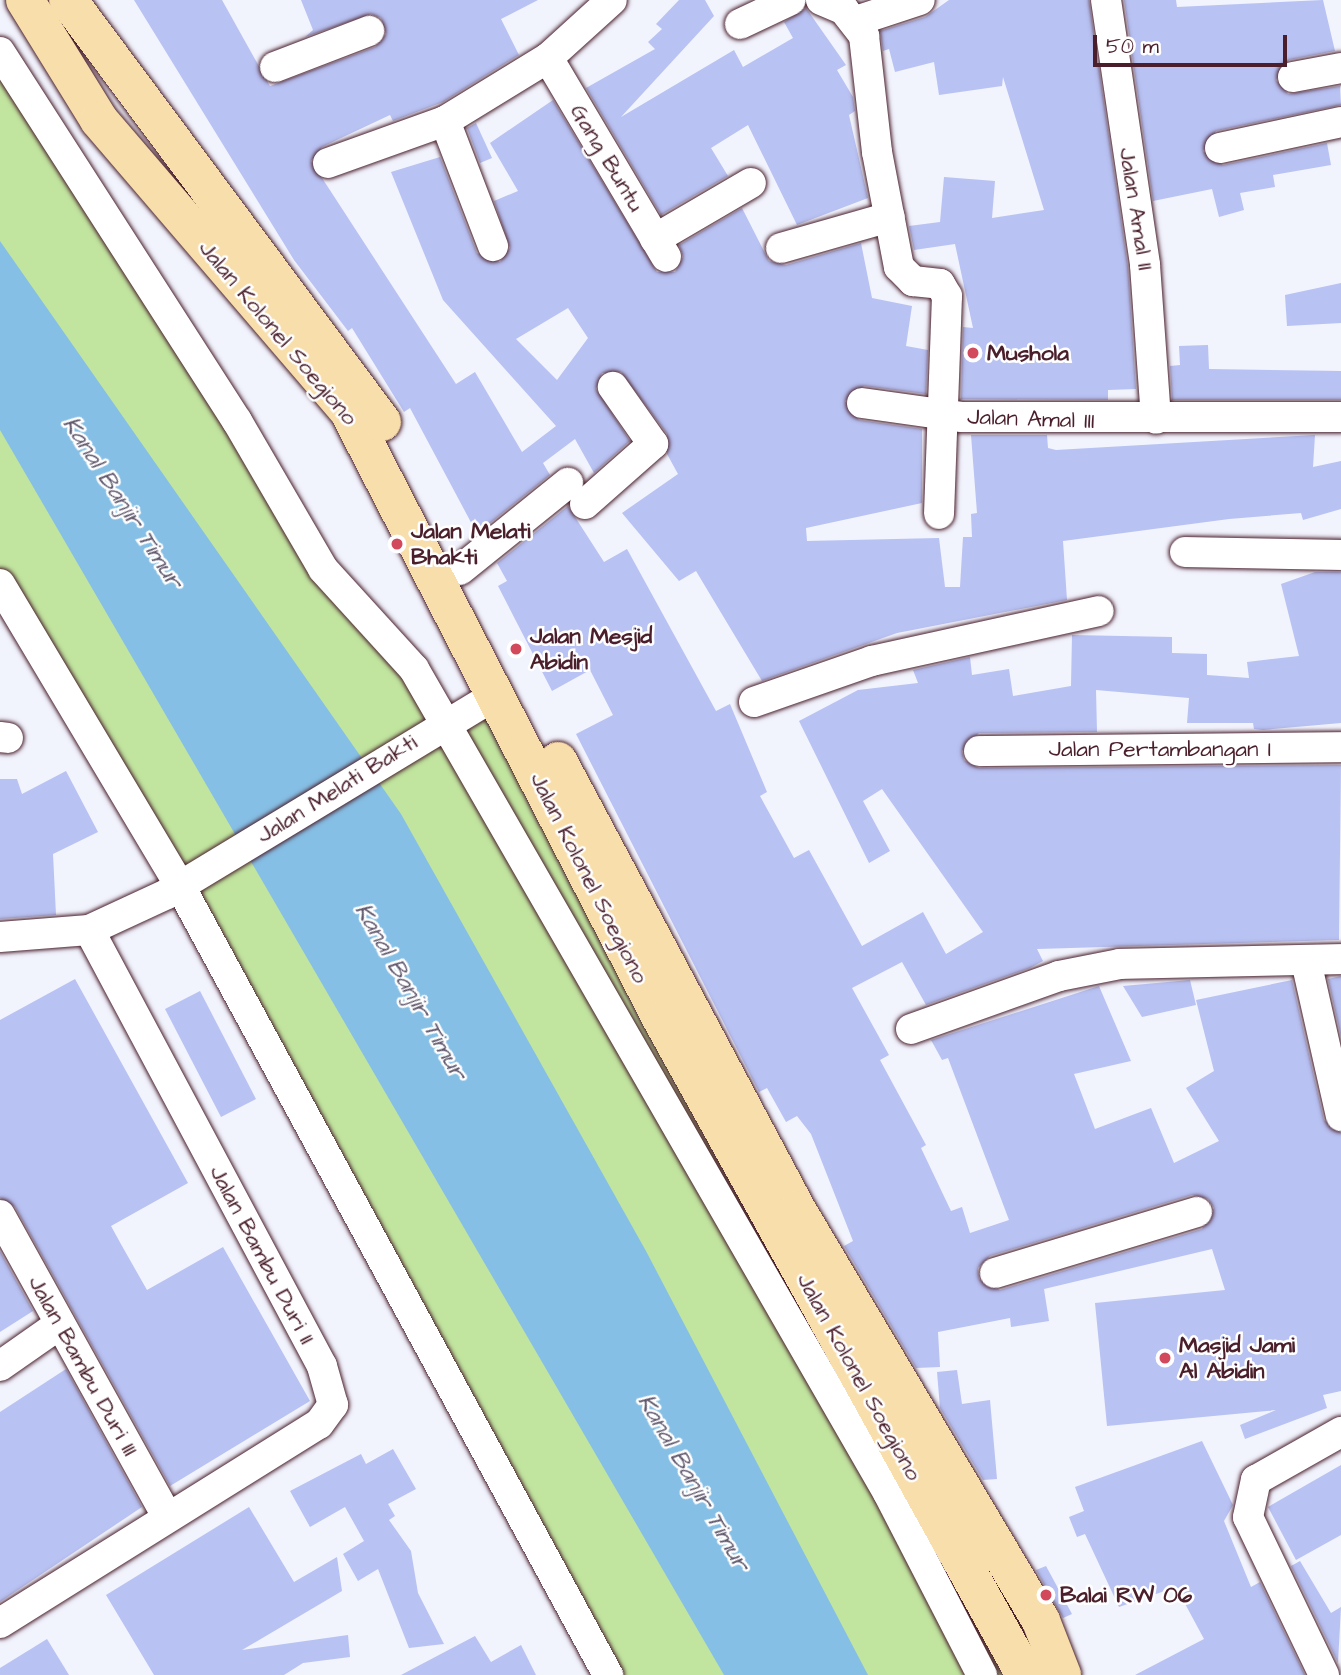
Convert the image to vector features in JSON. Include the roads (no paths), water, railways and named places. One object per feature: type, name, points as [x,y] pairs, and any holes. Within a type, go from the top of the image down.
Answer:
[{"type":"main road","name":"Jalan Kolonel Soegiono","points":[[10,0],[99,120],[349,412],[717,1121],[1020,1670]]},
{"type":"main road","name":"Jalan Kolonel Soegiono","points":[[25,0],[78,81],[99,120]]},
{"type":"main road","name":"Jalan Kolonel Soegiono","points":[[68,0],[116,70],[368,395],[771,1162],[1041,1621],[1062,1675]]},
{"type":"main road","name":"Jalan Kolonel Soegiono","points":[[100,0],[191,167]]},
{"type":"street","points":[[328,163],[445,121],[548,58],[612,0]]},
{"type":"street","points":[[740,24],[791,0]]},
{"type":"street","points":[[821,0],[856,21],[920,0]]},
{"type":"street","name":"Jalan Amal II","points":[[1106,0],[1145,265],[1156,419]]},
{"type":"street","name":"Jalan Amal III","points":[[856,21],[864,36],[891,217],[904,274],[940,284],[947,296],[941,414],[1156,419],[1341,417]]},
{"type":"street","points":[[275,67],[369,31]]},
{"type":"street","points":[[0,52],[237,421],[323,569],[414,669],[888,1493],[982,1675]]},
{"type":"street","name":"Gang Buntu","points":[[548,58],[661,248],[751,183]]},
{"type":"street","points":[[1293,77],[1341,68]]},
{"type":"street","points":[[445,121],[493,246]]},
{"type":"street","points":[[1220,148],[1341,122]]},
{"type":"street","points":[[781,248],[891,217]]},
{"type":"street","points":[[460,570],[653,444],[613,387]]},
{"type":"street","points":[[862,403],[941,414],[939,514]]},
{"type":"street","points":[[1185,552],[1341,555]]},
{"type":"street","points":[[0,584],[173,890],[608,1675]]},
{"type":"street","points":[[754,702],[872,661],[1099,611]]},
{"type":"street","name":"Jalan Melati Bakti","points":[[0,937],[99,924],[173,890],[444,723],[495,695]]},
{"type":"street","name":"Jalan Pertambangan I","points":[[979,751],[1341,747]]},
{"type":"street","name":"Jalan Bambu Duri II","points":[[99,924],[322,1367],[333,1405],[319,1424],[167,1516]]},
{"type":"street","points":[[911,1029],[1059,976],[1120,964],[1341,959]]},
{"type":"street","points":[[1306,961],[1341,1116]]},
{"type":"street","points":[[995,1273],[1197,1212]]},
{"type":"street","name":"Jalan Bambu Duri III","points":[[3,1230],[60,1324],[167,1516]]},
{"type":"street","points":[[0,1366],[60,1324]]},
{"type":"street","points":[[1341,1432],[1256,1480],[1248,1517],[1325,1675],[1341,1665]]},
{"type":"street","points":[[0,1623],[167,1516]]},
{"type":"water","name":"Kanal Banjir Timur","points":[[0,241],[401,814],[646,1251],[868,1675],[724,1675],[0,430]]},
{"type":"place","name":"Mushola","points":[[973,353]]},
{"type":"place","name":"Jalan Melati Bhakti","points":[[397,544]]},
{"type":"place","name":"Jalan Mesjid Abidin","points":[[516,649]]},
{"type":"place","name":"Masjid Jami Al Abidin","points":[[1165,1358]]},
{"type":"place","name":"Balai RW 06","points":[[1046,1595]]}]
